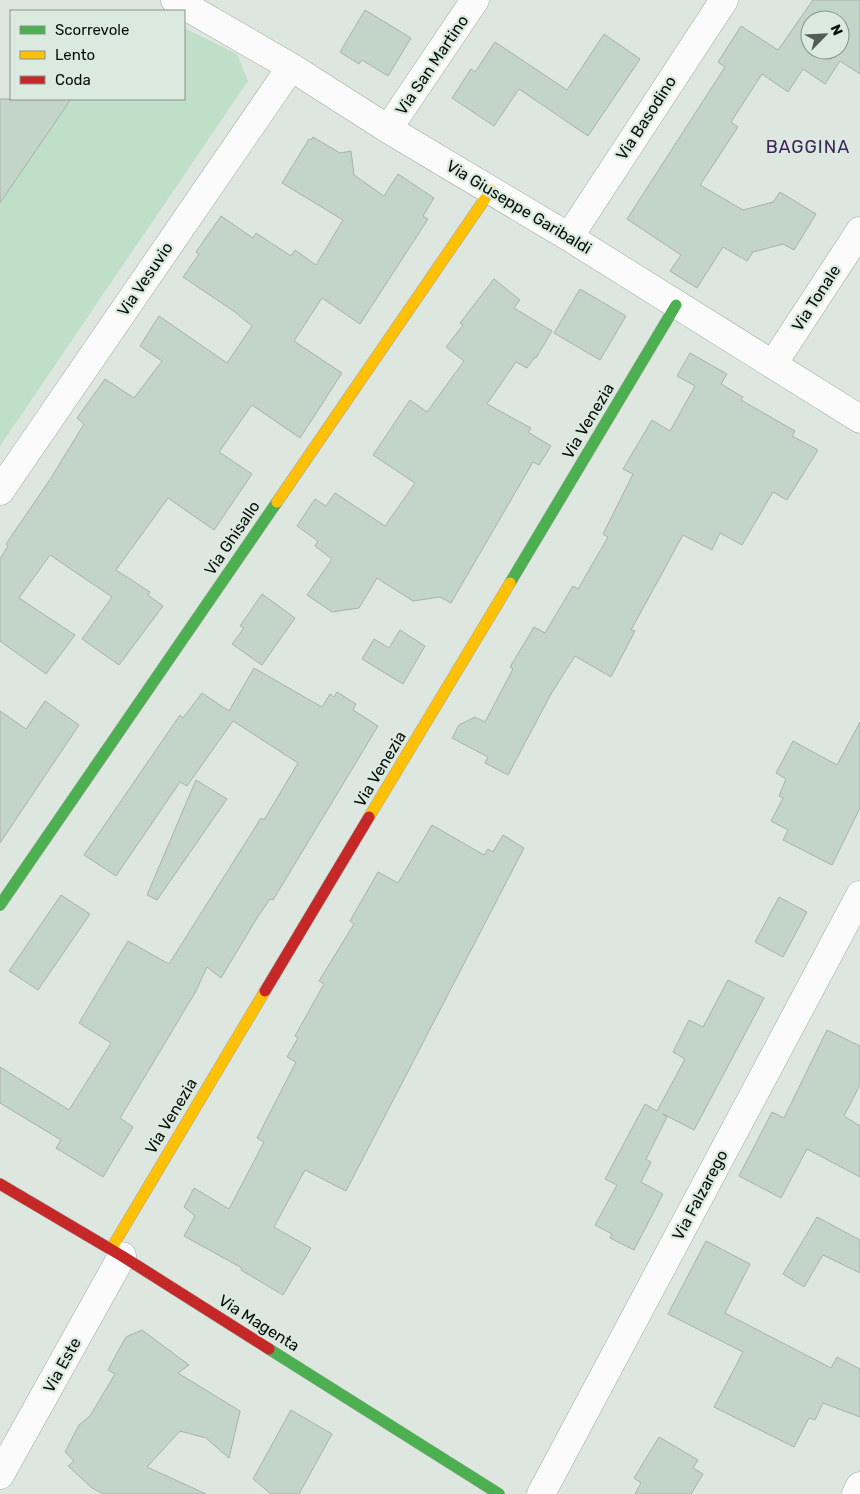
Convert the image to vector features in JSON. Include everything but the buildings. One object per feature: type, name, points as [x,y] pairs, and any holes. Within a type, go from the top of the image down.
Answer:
[{"type":"street","name":"Via Giuseppe Garibaldi","points":[[175,0],[291,67],[388,129],[569,237],[860,419]]},
{"type":"street","name":"Via San Martino","points":[[388,129],[475,0]]},
{"type":"street","name":"Via Basodino","points":[[569,237],[724,0]]},
{"type":"street","name":"Via Vesuvio","points":[[0,491],[291,67]]},
{"type":"street","name":"Via Ghisallo","points":[[0,905],[491,190]]},
{"type":"street","name":"Via Tonale","points":[[773,364],[860,231]]},
{"type":"street","name":"Via Venezia","points":[[116,1252],[676,305]]},
{"type":"street","name":"Via Falzarego","points":[[541,1494],[860,895]]},
{"type":"street","name":"Via Magenta","points":[[0,1184],[116,1252],[498,1494]]},
{"type":"street","name":"Via Este","points":[[0,1474],[116,1252]]},
{"type":"street","points":[[856,1494],[860,1486]]},
{"type":"green space","points":[[185,28],[237,54],[248,81],[0,446],[0,187],[59,100],[185,100]]},
{"type":"traffic: fast","points":[[510,583],[676,305]]},
{"type":"traffic: fast","points":[[0,905],[277,502]]},
{"type":"traffic: fast","points":[[269,1349],[499,1494]]},
{"type":"traffic: slow","points":[[277,502],[491,190]]},
{"type":"traffic: slow","points":[[369,817],[510,583]]},
{"type":"traffic: slow","points":[[111,1249],[265,991]]},
{"type":"traffic: jam","points":[[265,991],[369,817]]},
{"type":"traffic: jam","points":[[0,1184],[122,1256],[269,1349]]},
{"type":"district","name":"BAGGINA","points":[[808,147]]}]
